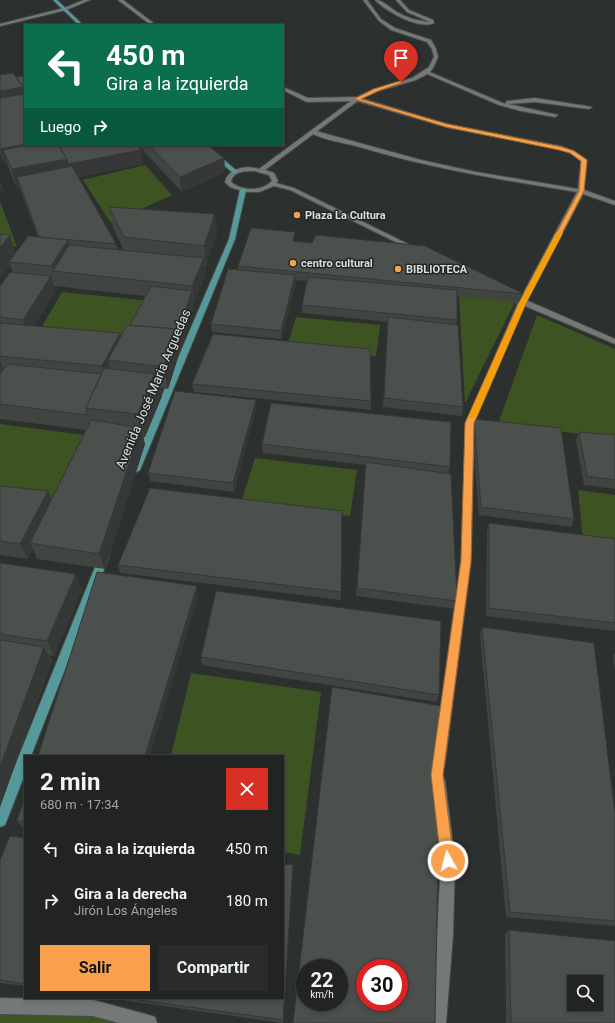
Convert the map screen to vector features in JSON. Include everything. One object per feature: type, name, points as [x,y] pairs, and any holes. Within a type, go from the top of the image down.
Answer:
[{"type":"main road","points":[[54,0],[80,24]]},
{"type":"main road","points":[[205,146],[235,172]]},
{"type":"main road","name":"Avenida José Maria Arguedas","points":[[130,482],[232,239],[243,190]]},
{"type":"main road","points":[[25,755],[106,550]]},
{"type":"main road","points":[[0,820],[24,759]]},
{"type":"street","points":[[0,25],[65,9],[88,0]]},
{"type":"street","points":[[120,0],[153,24]]},
{"type":"street","points":[[261,170],[357,99],[376,90],[414,79],[431,68],[436,57],[434,49],[429,41],[393,29],[380,20],[365,0]]},
{"type":"street","points":[[377,0],[401,17],[432,23],[432,21],[408,11],[398,0]]},
{"type":"street","points":[[427,72],[501,104],[555,115]]},
{"type":"street","points":[[284,88],[307,100],[357,99],[446,126],[560,148],[572,152],[584,160],[581,191],[522,303],[470,423],[466,561],[437,775],[448,861],[445,935],[438,1023]]},
{"type":"street","points":[[501,104],[535,100],[589,107]]},
{"type":"street","points":[[312,132],[421,162],[476,174],[581,191],[615,203]]},
{"type":"street","points":[[273,184],[275,181],[272,174],[261,170],[247,169],[235,172],[231,175],[228,182],[236,188],[243,190],[263,189],[273,184],[292,189],[424,254]]},
{"type":"street","points":[[501,292],[522,303],[615,342]]},
{"type":"street","points":[[0,1006],[93,1008],[149,1023]]},
{"type":"green space","points":[[145,165],[172,195],[111,223],[83,180]]},
{"type":"green space","points":[[0,201],[17,247],[0,245]]},
{"type":"green space","points":[[62,292],[150,301],[124,346],[36,337]]},
{"type":"green space","points":[[459,296],[515,302],[465,403]]},
{"type":"green space","points":[[537,315],[615,349],[615,438],[498,424]]},
{"type":"green space","points":[[296,317],[380,325],[376,356],[287,347]]},
{"type":"green space","points":[[0,424],[91,436],[55,503],[0,496]]},
{"type":"green space","points":[[255,458],[357,470],[350,516],[241,503]]},
{"type":"green space","points":[[578,490],[615,495],[615,543],[583,539]]},
{"type":"green space","points":[[191,673],[321,692],[300,855],[284,852],[284,755],[171,755]]},
{"type":"green space","points":[[0,1007],[93,1008],[137,1023],[0,1023]]},
{"type":"building","points":[[13,73],[23,87],[0,91],[0,75]]},
{"type":"building","points":[[24,76],[24,92],[23,87],[16,77]]},
{"type":"building","points":[[24,94],[24,144],[0,149],[0,98]]},
{"type":"building","points":[[24,146],[59,146],[67,159],[12,169],[3,150]]},
{"type":"building","points":[[59,146],[138,146],[141,150],[68,164],[67,159]]},
{"type":"building","points":[[150,146],[209,146],[224,158],[180,177]]},
{"type":"building","points":[[72,166],[116,244],[39,237],[17,177]]},
{"type":"building","points":[[109,207],[215,214],[204,246],[124,237]]},
{"type":"building","points":[[251,228],[295,232],[293,241],[312,243],[316,235],[425,246],[524,294],[238,266]]},
{"type":"building","points":[[0,234],[10,235],[0,248]]},
{"type":"building","points":[[28,236],[68,240],[51,266],[9,262]]},
{"type":"building","points":[[69,245],[204,258],[192,286],[53,271]]},
{"type":"building","points":[[228,269],[295,275],[281,331],[211,324]]},
{"type":"building","points":[[10,272],[51,276],[23,320],[0,317],[0,286]]},
{"type":"building","points":[[308,277],[457,290],[457,320],[302,305]]},
{"type":"building","points":[[151,286],[192,291],[177,335],[176,329],[130,325]]},
{"type":"building","points":[[388,317],[458,325],[463,407],[384,398]]},
{"type":"building","points":[[0,323],[120,333],[102,366],[0,356]]},
{"type":"building","points":[[127,325],[176,329],[164,367],[108,360]]},
{"type":"building","points":[[213,334],[370,349],[371,401],[192,384]]},
{"type":"building","points":[[8,364],[101,374],[86,408],[87,415],[0,404],[0,374]]},
{"type":"building","points":[[104,368],[154,374],[138,414],[86,408]]},
{"type":"building","points":[[155,380],[159,380],[141,421],[139,421]]},
{"type":"building","points":[[175,391],[256,400],[233,483],[148,473]]},
{"type":"building","points":[[271,403],[451,422],[450,467],[262,444]]},
{"type":"building","points":[[474,419],[561,428],[574,519],[481,507]]},
{"type":"building","points":[[91,420],[141,428],[99,554],[30,543]]},
{"type":"building","points":[[579,432],[615,435],[615,480],[587,476]]},
{"type":"building","points":[[366,462],[451,474],[457,601],[357,588]]},
{"type":"building","points":[[0,486],[48,491],[20,544],[0,541]]},
{"type":"building","points":[[150,488],[342,511],[341,592],[118,565]]},
{"type":"building","points":[[489,523],[615,539],[615,623],[489,608]]},
{"type":"building","points":[[0,563],[76,574],[47,641],[0,634]]},
{"type":"building","points":[[97,572],[197,586],[145,755],[38,755]]},
{"type":"building","points":[[216,591],[441,621],[439,695],[201,657]]},
{"type":"building","points":[[482,627],[594,643],[615,813],[615,921],[510,912]]},
{"type":"building","points":[[0,640],[44,647],[0,767]]},
{"type":"building","points":[[332,687],[441,706],[435,1023],[293,1023],[296,997],[296,1011],[348,1011],[348,959],[300,959]]},
{"type":"building","points":[[24,799],[24,822],[17,821]]},
{"type":"building","points":[[10,836],[24,838],[24,984],[0,980],[0,860]]},
{"type":"building","points":[[284,864],[293,865],[283,1020],[132,999],[284,999]]},
{"type":"building","points":[[509,930],[615,941],[615,1023],[511,1023]]},
{"type":"slow traffic","points":[[473,416],[522,303],[560,233]]},
{"type":"place","name":"Plaza La Cultura","points":[[297,215]]},
{"type":"place","name":"centro cultural","points":[[293,263]]},
{"type":"place","name":"BIBLIOTECA","points":[[398,269]]},
{"type":"route","points":[[401,82],[376,90],[357,99],[446,126],[560,148],[572,152],[584,160],[581,191],[522,303],[470,423],[466,561],[437,775],[448,861]]}]
